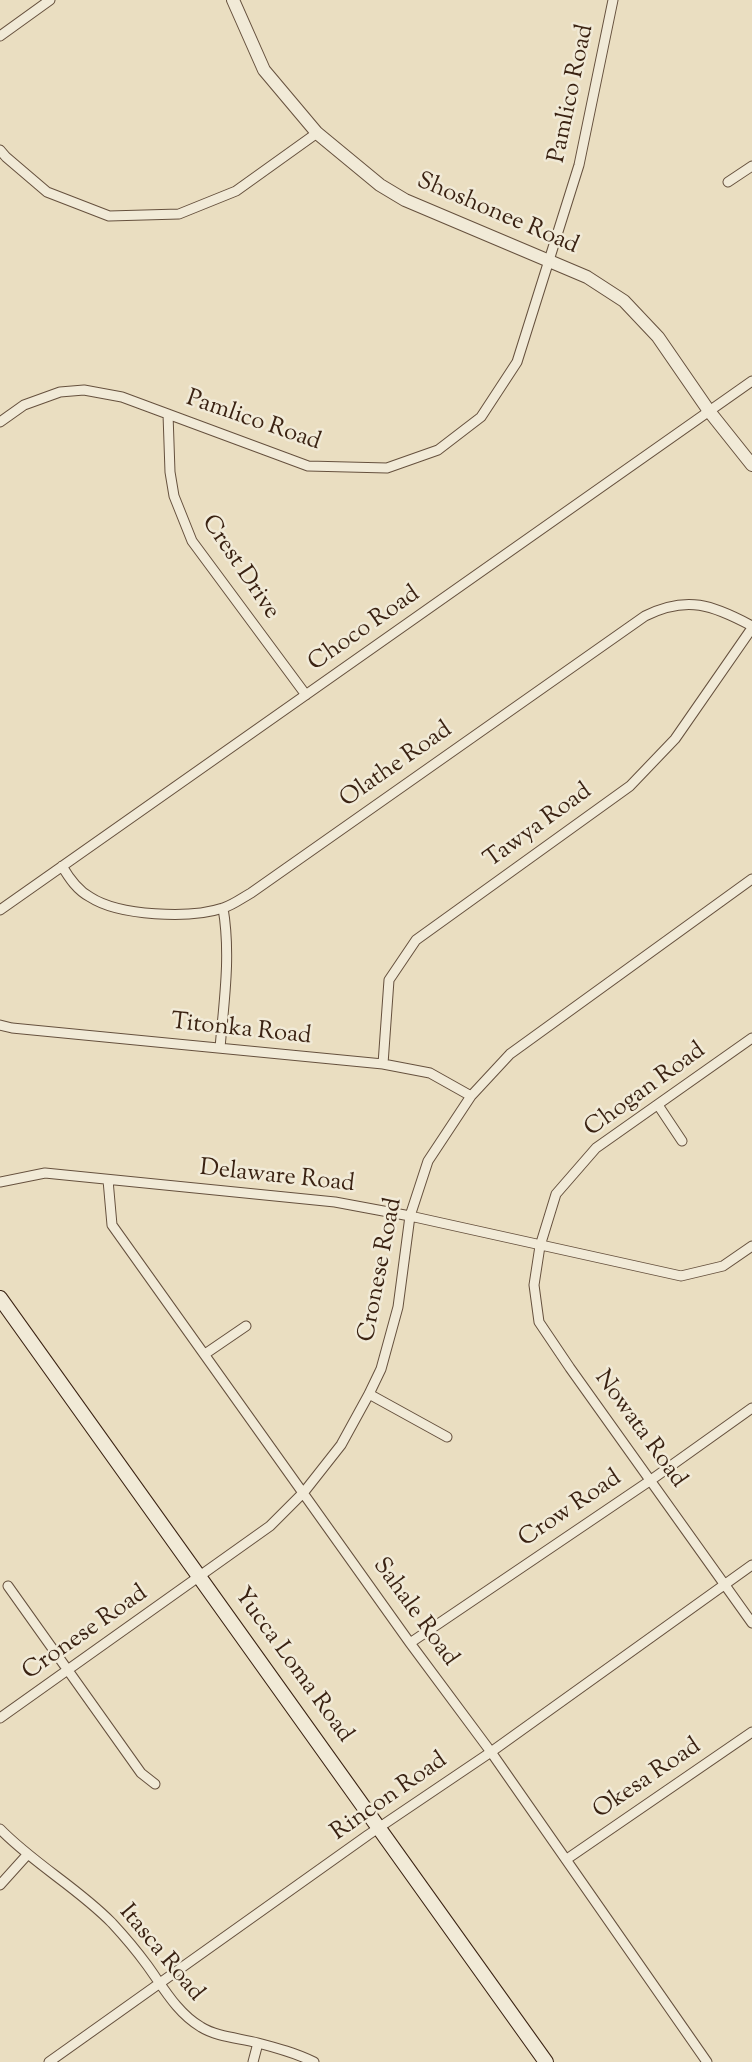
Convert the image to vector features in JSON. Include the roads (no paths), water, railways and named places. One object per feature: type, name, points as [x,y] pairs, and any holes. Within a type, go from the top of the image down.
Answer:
[{"type":"main road","name":"Yucca Loma Road","points":[[0,1298],[546,2062]]},
{"type":"street","points":[[0,36],[50,0]]},
{"type":"street","name":"Shoshonee Road","points":[[233,0],[264,70],[317,133],[380,185],[405,200],[587,277],[606,288],[636,312],[658,337],[709,411],[752,465]]},
{"type":"street","name":"Pamlico Road","points":[[0,422],[24,405],[60,392],[84,390],[122,397],[308,466],[387,468],[438,450],[481,417],[517,362],[579,165],[613,0]]},
{"type":"street","points":[[0,150],[6,158],[47,192],[109,216],[179,214],[236,191],[317,133]]},
{"type":"street","points":[[728,182],[752,165]]},
{"type":"street","name":"Choco Road","points":[[0,910],[752,381]]},
{"type":"street","name":"Crest Drive","points":[[168,414],[170,472],[174,496],[192,541],[306,695]]},
{"type":"street","name":"Olathe Road","points":[[62,866],[77,888],[90,898],[110,907],[175,914],[204,913],[223,908],[252,893],[658,609],[672,605],[698,604],[728,614],[752,627]]},
{"type":"street","name":"Tawya Road","points":[[383,1064],[389,980],[416,940],[630,786],[675,740],[752,627]]},
{"type":"street","name":"Cronese Road","points":[[0,1719],[270,1526],[304,1492],[341,1445],[381,1369],[398,1308],[410,1216],[428,1161],[471,1096],[510,1054],[752,879]]},
{"type":"street","points":[[220,1048],[228,952],[223,908]]},
{"type":"street","name":"Titonka Road","points":[[0,1025],[383,1064],[430,1073],[471,1096]]},
{"type":"street","name":"Chogan Road","points":[[540,1246],[556,1194],[596,1148],[752,1038]]},
{"type":"street","points":[[658,1105],[682,1141]]},
{"type":"street","name":"Delaware Road","points":[[0,1182],[45,1173],[335,1202],[410,1216],[681,1276],[723,1266],[752,1246]]},
{"type":"street","name":"Sahale Road","points":[[108,1180],[112,1225],[410,1643],[491,1752],[707,2062]]},
{"type":"street","name":"Nowata Road","points":[[540,1246],[534,1285],[539,1322],[752,1623]]},
{"type":"street","points":[[205,1354],[246,1326]]},
{"type":"street","points":[[369,1394],[447,1437]]},
{"type":"street","name":"Crow Road","points":[[410,1643],[651,1480],[752,1408]]},
{"type":"street","name":"Rincon Road","points":[[49,2062],[380,1827],[491,1752],[752,1565]]},
{"type":"street","points":[[8,1586],[141,1773],[155,1784]]},
{"type":"street","name":"Okesa Road","points":[[567,1859],[752,1732]]},
{"type":"street","name":"Itasca Road","points":[[0,1829],[27,1855],[67,1884],[110,1921],[129,1942],[179,2009],[203,2028],[295,2053],[314,2062]]},
{"type":"street","points":[[0,1885],[27,1855]]},
{"type":"street","points":[[253,2062],[258,2043]]}]
